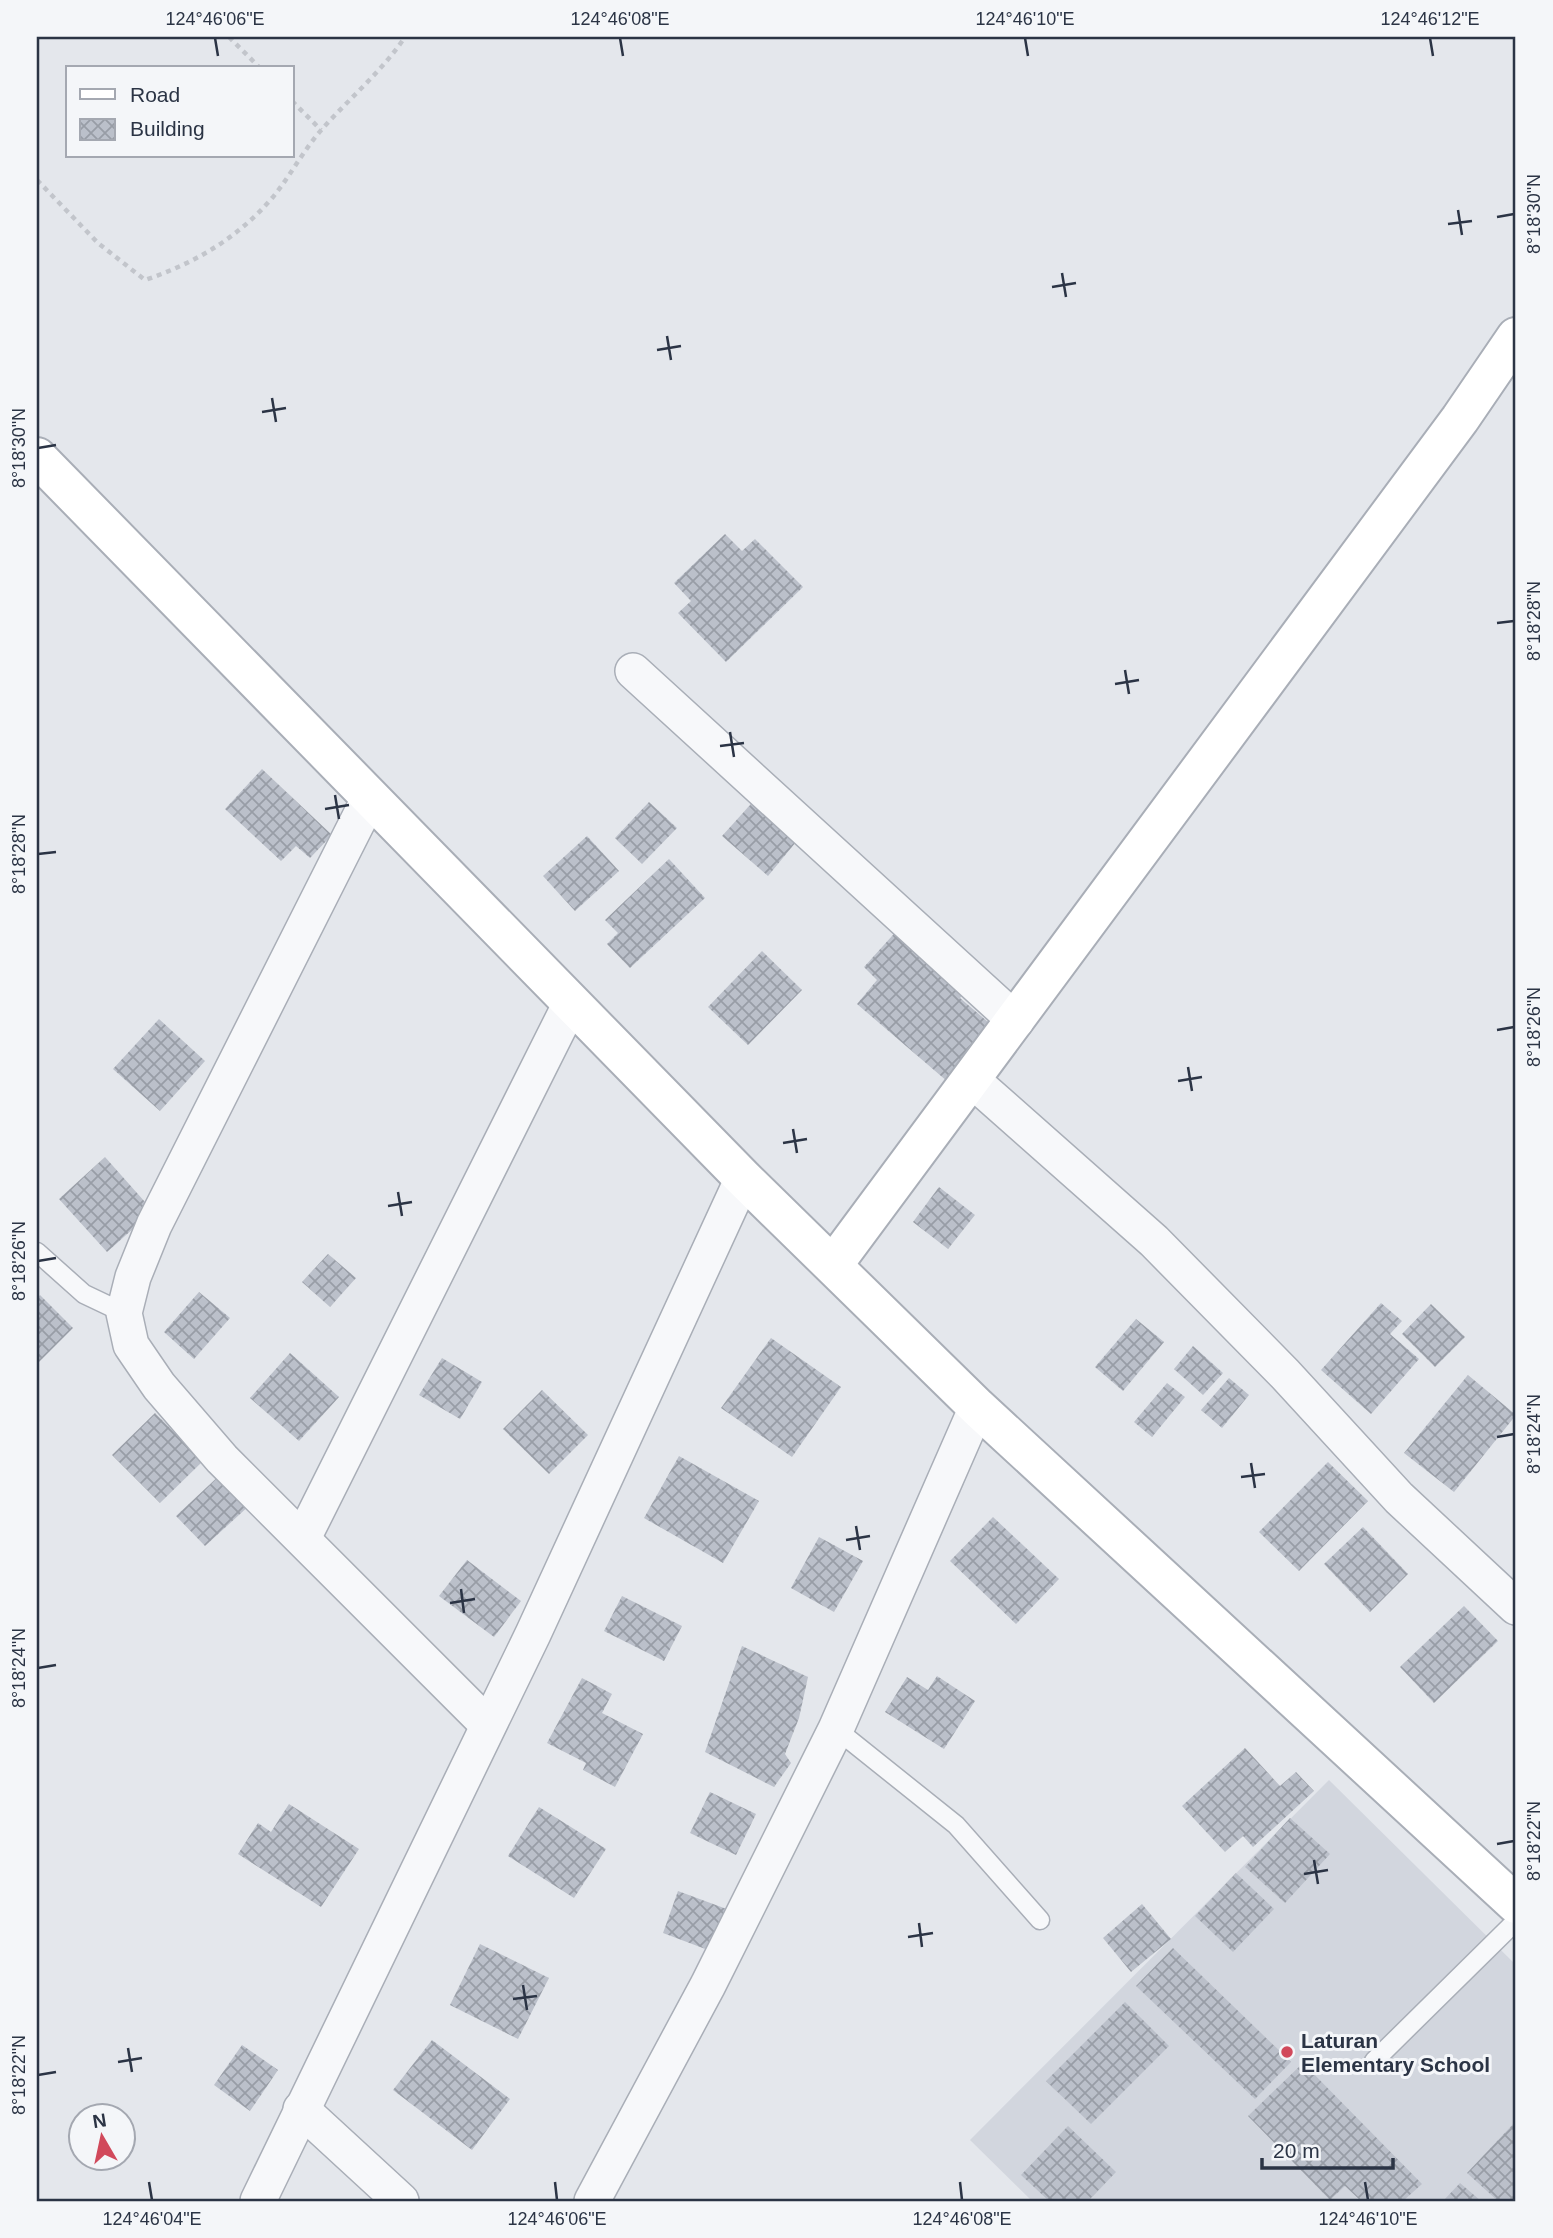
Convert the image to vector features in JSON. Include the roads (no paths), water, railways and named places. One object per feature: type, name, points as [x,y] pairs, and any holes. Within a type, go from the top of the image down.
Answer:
[{"type":"street","points":[[833,1265],[1460,419],[1516,337]]},
{"type":"street","points":[[37,457],[743,1178],[977,1407],[1516,1904]]},
{"type":"street","points":[[633,671],[1016,1021]]},
{"type":"street","points":[[369,799],[154,1225],[133,1277],[124,1313],[131,1346],[159,1386],[222,1459],[488,1725]]},
{"type":"street","points":[[303,1538],[571,1003]]},
{"type":"street","points":[[972,1080],[1154,1241],[1284,1374],[1399,1498],[1516,1607]]},
{"type":"street","points":[[258,2201],[533,1634],[743,1178]]},
{"type":"street","points":[[593,2201],[708,1985],[836,1730],[977,1407]]},
{"type":"street","points":[[301,2109],[401,2201]]},
{"type":"lane","points":[[37,1252],[84,1294],[124,1313]]},
{"type":"lane","points":[[836,1730],[957,1825],[1040,1920]]},
{"type":"lane","points":[[1374,2061],[1516,1921]]},
{"type":"place","name":"Laturan Elementary School","points":[[1287,2052]]}]
